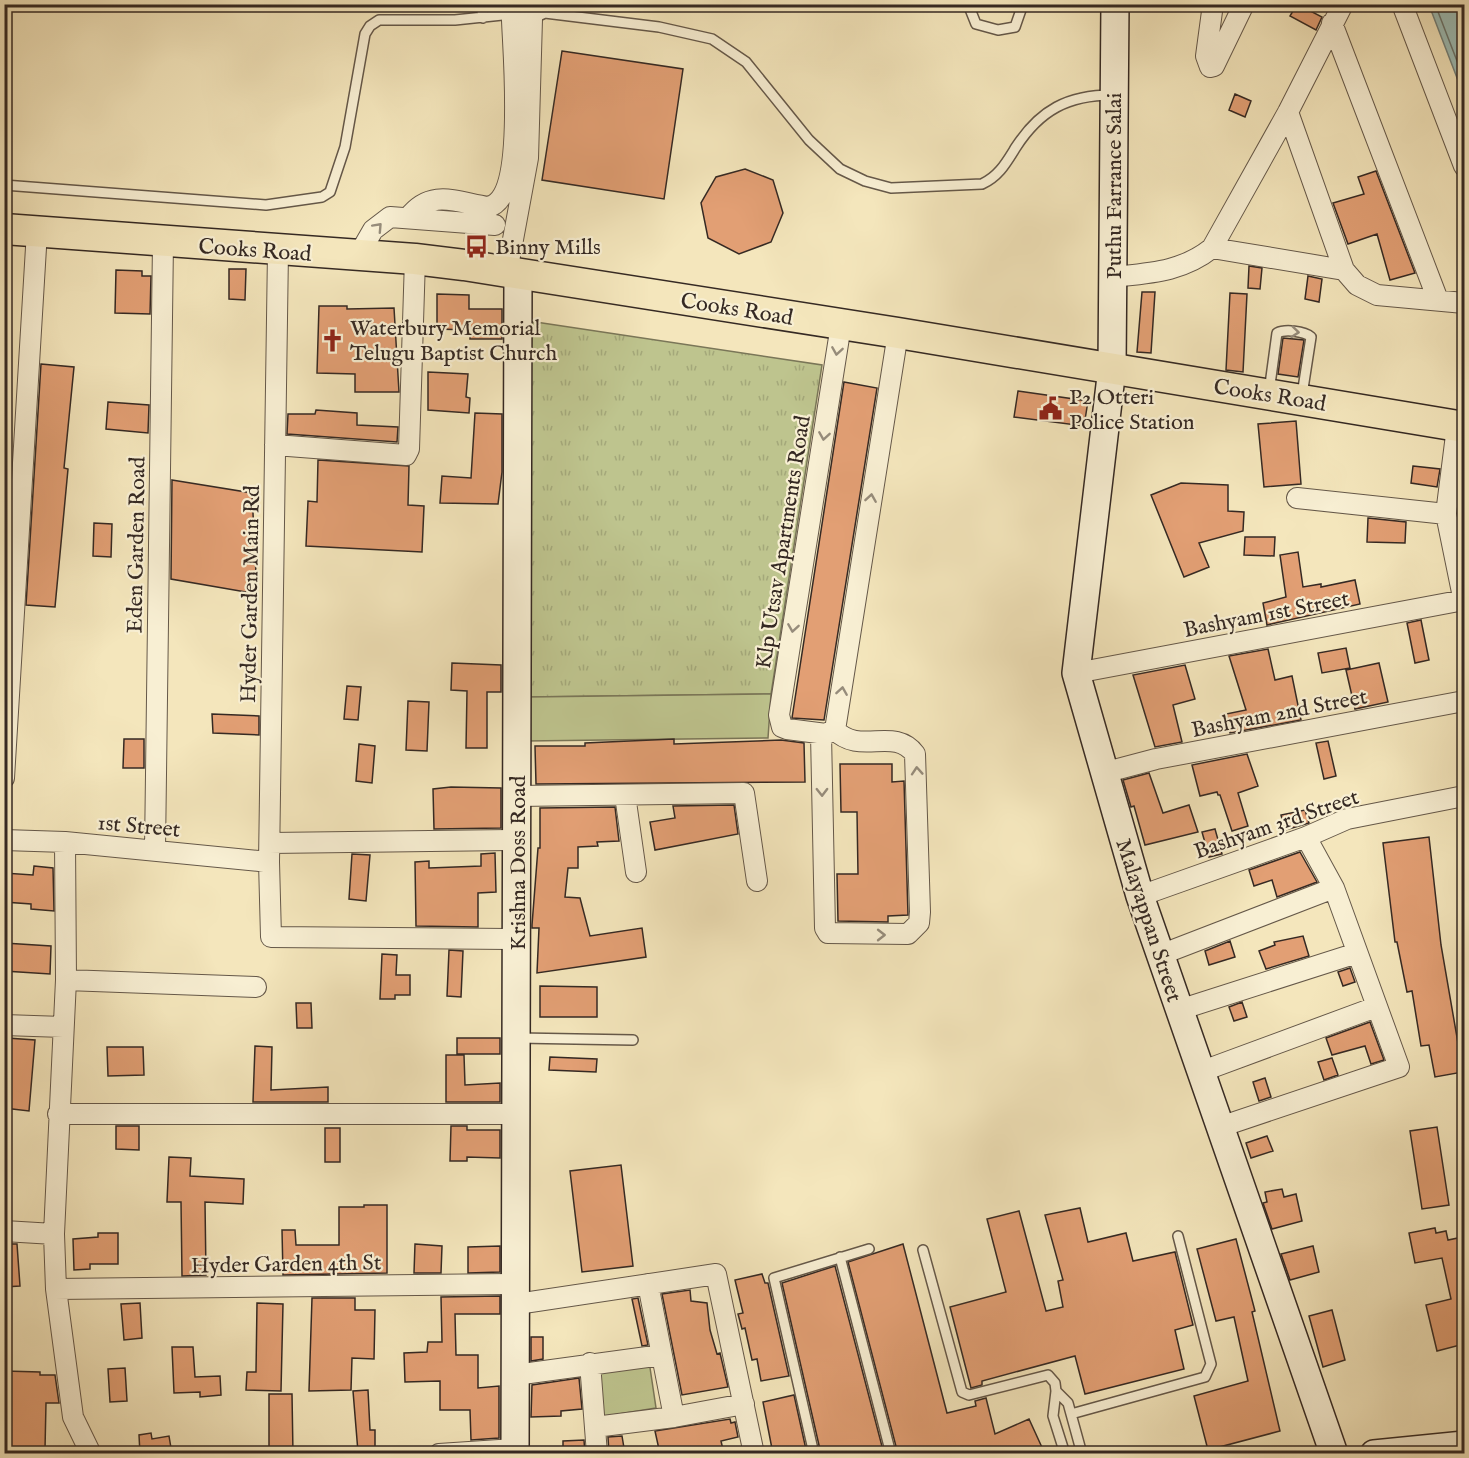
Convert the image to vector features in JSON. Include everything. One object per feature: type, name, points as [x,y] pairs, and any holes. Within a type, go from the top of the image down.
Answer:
[{"type":"main road","name":"Cooks Road","points":[[4,229],[278,251],[415,259],[513,272],[1302,399],[1461,427]]},
{"type":"street","name":"Puthu Farrance Salai","points":[[1112,368],[1115,4]]},
{"type":"street","points":[[1213,4],[1206,56],[1210,67],[1214,66],[1244,4]]},
{"type":"street","points":[[1113,277],[1167,271],[1195,261],[1212,248],[1288,112],[1343,4]]},
{"type":"street","points":[[1402,4],[1464,166]]},
{"type":"street","points":[[513,272],[520,197],[528,158],[521,13]]},
{"type":"street","points":[[408,218],[417,206],[436,198],[488,207],[496,206],[501,200],[512,167],[515,139],[512,20],[521,13]]},
{"type":"street","points":[[1332,23],[1438,300]]},
{"type":"street","points":[[1288,112],[1344,270],[1357,285],[1377,295],[1464,303]]},
{"type":"street","points":[[358,256],[373,230],[385,219],[408,218],[495,225]]},
{"type":"street","points":[[4,778],[37,231]]},
{"type":"street","name":"Eden Garden Road","points":[[155,850],[163,242]]},
{"type":"street","points":[[1212,248],[1344,270]]},
{"type":"street","name":"Hyder Garden Main Rd","points":[[278,251],[270,852],[271,937],[516,939]]},
{"type":"street","points":[[276,445],[406,455],[409,449],[415,259]]},
{"type":"street","name":"Krishna Doss Road","points":[[513,272],[517,796],[515,1451]]},
{"type":"street","name":"Klp Utsav Apartments Road","points":[[841,325],[779,715],[782,727],[828,732],[847,740],[899,743],[909,747],[915,754],[920,912],[919,923],[908,934],[842,935],[828,933],[825,928],[828,732],[898,333]]},
{"type":"street","name":"Malayappan Street","points":[[1112,368],[1076,673],[1140,896],[1334,1454]]},
{"type":"street","points":[[1461,427],[1446,514],[1464,601]]},
{"type":"street","points":[[1297,498],[1446,514]]},
{"type":"street","name":"Bashyam 1st Street","points":[[1076,673],[1464,601]]},
{"type":"street","name":"Bashyam 2nd Street","points":[[1103,773],[1155,759],[1464,701]]},
{"type":"street","points":[[517,796],[744,793],[758,881]]},
{"type":"street","points":[[625,795],[636,872]]},
{"type":"street","name":"Bashyam 3rd Street","points":[[1140,896],[1306,837],[1347,819],[1464,796]]},
{"type":"street","points":[[1220,1127],[1399,1067],[1334,888],[1306,837]]},
{"type":"street","name":"1st Street","points":[[4,840],[65,842],[155,850],[270,852],[516,840]]},
{"type":"street","points":[[65,842],[66,980],[54,1234],[56,1289],[73,1417],[91,1454]]},
{"type":"street","points":[[1161,955],[1334,888]]},
{"type":"street","points":[[1179,1010],[1357,952]]},
{"type":"street","points":[[66,980],[256,987]]},
{"type":"street","points":[[1200,1072],[1376,1007]]},
{"type":"street","points":[[4,1025],[63,1027]]},
{"type":"street","points":[[58,1114],[516,1114]]},
{"type":"street","points":[[4,1231],[54,1234]]},
{"type":"street","name":"Hyder Garden 4th St","points":[[56,1289],[517,1294],[648,1284],[716,1274],[744,1404]]},
{"type":"street","points":[[648,1284],[674,1417]]},
{"type":"street","points":[[515,1375],[662,1355]]},
{"type":"street","points":[[590,1363],[597,1454]]},
{"type":"street","points":[[595,1426],[674,1417],[744,1404],[754,1454]]},
{"type":"street","points":[[1374,1454],[1464,1445]]},
{"type":"street","points":[[439,1454],[515,1451]]},
{"type":"lane","points":[[481,4],[483,18]]},
{"type":"lane","points":[[968,4],[976,24],[998,30],[1015,27],[1023,4]]},
{"type":"lane","points":[[4,185],[266,205],[322,197],[330,192],[345,147],[357,91],[361,48],[370,26],[379,20],[483,18],[521,13],[544,13],[658,27],[712,39],[746,62],[809,140],[840,169],[891,188],[982,184],[995,178],[1024,134],[1039,118],[1062,103],[1086,95],[1114,95]]},
{"type":"lane","points":[[1269,394],[1277,333],[1282,331],[1308,333],[1311,336],[1302,399]]},
{"type":"lane","points":[[516,1037],[633,1040]]},
{"type":"lane","points":[[1071,1413],[1206,1377],[1211,1364],[1178,1236]]},
{"type":"lane","points":[[814,1454],[774,1278],[869,1249]]},
{"type":"lane","points":[[923,1250],[962,1392],[969,1395],[1048,1375],[1056,1391],[1053,1416],[1065,1454]]},
{"type":"lane","points":[[840,1257],[891,1454]]},
{"type":"lane","points":[[1056,1391],[1068,1403],[1082,1454]]},
{"type":"green space","points":[[529,321],[822,365],[771,694],[527,697]]},
{"type":"green space","points":[[771,694],[768,738],[526,741],[527,697]]},
{"type":"green space","points":[[649,1361],[656,1408],[600,1417],[593,1370]]},
{"type":"water","points":[[1429,5],[1464,5],[1464,96]]},
{"type":"building","points":[[1297,4],[1322,17],[1316,30],[1290,16]]},
{"type":"building","points":[[562,51],[683,69],[664,199],[542,180]]},
{"type":"building","points":[[1235,94],[1251,101],[1245,117],[1229,110]]},
{"type":"building","points":[[745,169],[773,180],[783,213],[771,242],[739,254],[708,238],[701,203],[716,177]]},
{"type":"building","points":[[1376,171],[1415,273],[1390,280],[1377,234],[1348,244],[1333,203],[1364,194],[1358,177]]},
{"type":"building","points":[[1249,266],[1262,268],[1260,289],[1248,288]]},
{"type":"building","points":[[229,269],[246,269],[245,300],[229,299]]},
{"type":"building","points":[[116,270],[142,271],[142,276],[151,276],[150,314],[115,313]]},
{"type":"building","points":[[1308,276],[1322,279],[1319,302],[1305,299]]},
{"type":"building","points":[[1142,292],[1155,292],[1151,353],[1137,352]]},
{"type":"building","points":[[1230,293],[1247,294],[1243,372],[1226,370]]},
{"type":"building","points":[[437,294],[469,295],[469,309],[502,309],[502,339],[470,339],[470,330],[437,329]]},
{"type":"building","points":[[319,306],[347,306],[347,309],[394,308],[399,392],[355,392],[355,374],[317,373]]},
{"type":"building","points":[[1283,338],[1304,340],[1298,377],[1278,374]]},
{"type":"building","points":[[41,364],[74,367],[64,468],[68,469],[55,607],[26,605]]},
{"type":"building","points":[[428,372],[468,374],[466,397],[470,398],[469,413],[428,410]]},
{"type":"building","points":[[844,382],[877,388],[824,720],[792,718]]},
{"type":"building","name":"P2 Otteri Police Station","points":[[1018,391],[1088,401],[1084,426],[1014,417]]},
{"type":"building","points":[[108,402],[149,405],[148,433],[106,429]]},
{"type":"building","points":[[316,410],[357,413],[357,425],[398,427],[397,442],[287,434],[288,414],[315,414]]},
{"type":"building","points":[[475,413],[502,414],[502,472],[498,504],[440,503],[442,476],[471,478]]},
{"type":"building","points":[[1296,421],[1301,484],[1264,487],[1258,424]]},
{"type":"building","points":[[318,460],[409,466],[408,505],[424,506],[422,552],[306,546],[308,501],[317,502]]},
{"type":"building","points":[[1413,466],[1440,469],[1437,487],[1411,483]]},
{"type":"building","points":[[172,480],[252,493],[257,594],[171,579]]},
{"type":"building","points":[[1181,483],[1228,485],[1228,511],[1244,512],[1243,531],[1199,543],[1209,567],[1184,577],[1151,495]]},
{"type":"building","points":[[1368,518],[1406,522],[1405,543],[1367,542]]},
{"type":"building","points":[[94,523],[112,524],[111,557],[93,556]]},
{"type":"building","points":[[1245,537],[1275,537],[1274,556],[1244,555]]},
{"type":"building","points":[[1298,552],[1303,587],[1321,584],[1321,587],[1355,580],[1360,604],[1267,625],[1263,603],[1286,597],[1280,555]]},
{"type":"building","points":[[1421,620],[1429,660],[1415,663],[1407,623]]},
{"type":"building","points":[[1346,648],[1350,668],[1322,673],[1318,653]]},
{"type":"building","points":[[1268,649],[1275,680],[1292,676],[1301,720],[1230,733],[1226,714],[1246,710],[1229,656]]},
{"type":"building","points":[[452,663],[501,665],[501,692],[487,692],[487,748],[466,748],[467,691],[451,690]]},
{"type":"building","points":[[1379,663],[1388,702],[1355,709],[1346,670]]},
{"type":"building","points":[[1185,665],[1195,699],[1173,705],[1182,742],[1155,747],[1133,675]]},
{"type":"building","points":[[347,686],[361,687],[358,720],[344,719]]},
{"type":"building","points":[[408,701],[429,702],[427,751],[406,750]]},
{"type":"building","points":[[212,714],[259,716],[259,735],[213,733]]},
{"type":"building","points":[[124,739],[144,739],[144,768],[123,768]]},
{"type":"building","points":[[674,739],[674,744],[781,740],[804,743],[805,782],[536,784],[535,746],[585,746],[585,743]]},
{"type":"building","points":[[1328,741],[1336,776],[1324,779],[1316,743]]},
{"type":"building","points":[[359,744],[375,746],[372,783],[356,781]]},
{"type":"building","points":[[1247,754],[1258,786],[1238,793],[1248,826],[1232,831],[1220,795],[1217,792],[1200,796],[1192,765]]},
{"type":"building","points":[[840,764],[892,764],[892,782],[904,781],[908,915],[888,916],[888,922],[838,921],[837,874],[858,874],[857,812],[841,812]]},
{"type":"building","points":[[1149,773],[1163,813],[1189,805],[1198,832],[1145,845],[1134,806],[1131,807],[1123,780]]},
{"type":"building","points":[[501,788],[501,828],[434,829],[433,789]]},
{"type":"building","points":[[734,805],[738,834],[655,850],[650,822],[675,818],[673,806]]},
{"type":"building","points":[[615,807],[619,841],[597,842],[598,846],[578,847],[578,868],[568,868],[565,897],[580,898],[590,936],[642,928],[646,957],[537,973],[539,928],[532,928],[532,925],[538,848],[540,848],[540,808]]},
{"type":"building","points":[[1305,810],[1309,823],[1285,830],[1281,815]]},
{"type":"building","points":[[1215,829],[1222,854],[1209,857],[1202,832]]},
{"type":"building","points":[[1429,837],[1441,945],[1463,1072],[1435,1077],[1429,1045],[1421,1046],[1412,991],[1407,992],[1397,942],[1395,942],[1383,843]]},
{"type":"building","points":[[1300,852],[1317,882],[1277,897],[1272,880],[1254,886],[1249,870]]},
{"type":"building","points":[[495,853],[496,892],[478,893],[478,927],[416,926],[415,862],[429,861],[429,868],[481,866],[481,854]]},
{"type":"building","points":[[352,854],[370,855],[366,901],[349,899]]},
{"type":"building","points":[[34,866],[53,868],[54,911],[31,909],[31,904],[4,902],[4,873],[33,875]]},
{"type":"building","points":[[1303,936],[1309,956],[1266,969],[1259,951],[1275,945],[1274,942]]},
{"type":"building","points":[[1230,941],[1235,957],[1209,965],[1205,951]]},
{"type":"building","points":[[4,943],[51,946],[50,974],[4,971]]},
{"type":"building","points":[[449,950],[463,951],[461,997],[447,996]]},
{"type":"building","points":[[382,954],[397,955],[396,975],[410,975],[410,995],[395,995],[395,999],[380,999]]},
{"type":"building","points":[[1350,968],[1355,982],[1343,986],[1338,972]]},
{"type":"building","points":[[540,986],[597,987],[597,1017],[540,1017]]},
{"type":"building","points":[[1242,1002],[1247,1017],[1234,1021],[1229,1007]]},
{"type":"building","points":[[296,1003],[311,1003],[312,1028],[297,1028]]},
{"type":"building","points":[[1370,1022],[1384,1060],[1371,1064],[1365,1046],[1332,1055],[1326,1038]]},
{"type":"building","points":[[7,1038],[35,1040],[29,1111],[4,1108]]},
{"type":"building","points":[[457,1038],[500,1038],[500,1054],[457,1054]]},
{"type":"building","points":[[255,1046],[272,1047],[271,1090],[328,1087],[328,1102],[253,1102]]},
{"type":"building","points":[[107,1047],[143,1047],[144,1075],[108,1076]]},
{"type":"building","points":[[446,1055],[464,1055],[465,1085],[500,1083],[500,1102],[446,1102]]},
{"type":"building","points":[[550,1057],[597,1059],[596,1072],[549,1070]]},
{"type":"building","points":[[1332,1058],[1338,1075],[1324,1080],[1318,1062]]},
{"type":"building","points":[[1265,1078],[1271,1097],[1259,1101],[1253,1082]]},
{"type":"building","points":[[116,1126],[139,1126],[139,1150],[116,1149]]},
{"type":"building","points":[[451,1126],[467,1126],[467,1130],[500,1130],[500,1158],[467,1157],[467,1161],[450,1161]]},
{"type":"building","points":[[1437,1127],[1449,1205],[1422,1209],[1410,1131]]},
{"type":"building","points":[[325,1128],[340,1128],[340,1162],[325,1162]]},
{"type":"building","points":[[1267,1136],[1273,1151],[1251,1158],[1246,1143]]},
{"type":"building","points":[[169,1157],[191,1158],[190,1176],[244,1179],[243,1204],[205,1202],[206,1275],[182,1276],[181,1202],[167,1202]]},
{"type":"building","points":[[621,1165],[633,1266],[582,1272],[570,1171]]},
{"type":"building","points":[[1282,1189],[1284,1197],[1296,1194],[1302,1221],[1272,1229],[1263,1203],[1267,1202],[1265,1192]]},
{"type":"building","points":[[364,1205],[387,1205],[387,1273],[283,1275],[282,1230],[295,1230],[296,1245],[339,1245],[339,1207],[364,1207]]},
{"type":"building","points":[[1080,1208],[1088,1242],[1126,1233],[1133,1261],[1175,1252],[1193,1325],[1175,1330],[1184,1369],[1085,1394],[1075,1356],[982,1381],[982,1385],[971,1388],[950,1307],[1006,1292],[987,1219],[1019,1211],[1046,1311],[1063,1307],[1058,1281],[1063,1280],[1045,1215]]},
{"type":"building","points":[[1435,1228],[1436,1233],[1446,1231],[1448,1240],[1458,1238],[1464,1273],[1464,1344],[1437,1351],[1426,1305],[1451,1299],[1442,1258],[1415,1263],[1409,1233]]},
{"type":"building","points":[[98,1233],[118,1233],[118,1264],[90,1264],[90,1269],[74,1270],[73,1239],[98,1237]]},
{"type":"building","points":[[1236,1239],[1255,1311],[1252,1312],[1280,1431],[1208,1450],[1194,1396],[1248,1381],[1234,1317],[1216,1321],[1197,1249]]},
{"type":"building","points":[[4,1244],[17,1244],[20,1286],[4,1287]]},
{"type":"building","points":[[415,1244],[442,1246],[441,1273],[414,1273]]},
{"type":"building","points":[[903,1244],[947,1413],[976,1406],[975,1401],[986,1398],[995,1434],[1029,1419],[1045,1454],[898,1454],[848,1262]]},
{"type":"building","points":[[500,1246],[500,1272],[468,1273],[468,1247]]},
{"type":"building","points":[[1313,1246],[1319,1272],[1290,1280],[1281,1254]]},
{"type":"building","points":[[835,1266],[884,1454],[821,1454],[782,1283]]},
{"type":"building","points":[[762,1274],[765,1283],[768,1283],[789,1376],[761,1381],[757,1359],[752,1360],[745,1328],[742,1329],[738,1314],[743,1313],[735,1280]]},
{"type":"building","points":[[690,1290],[691,1301],[707,1303],[710,1330],[717,1354],[720,1353],[728,1387],[682,1395],[662,1294]]},
{"type":"building","points":[[500,1296],[500,1314],[455,1314],[456,1355],[478,1355],[478,1388],[499,1386],[499,1438],[471,1440],[470,1410],[440,1410],[440,1381],[405,1382],[404,1353],[427,1352],[428,1342],[442,1342],[441,1297]]},
{"type":"building","points":[[312,1298],[355,1298],[355,1310],[375,1310],[374,1359],[352,1358],[351,1390],[309,1391]]},
{"type":"building","points":[[638,1298],[648,1345],[642,1346],[632,1299]]},
{"type":"building","points":[[140,1303],[142,1338],[124,1340],[121,1304]]},
{"type":"building","points":[[257,1303],[283,1304],[281,1391],[246,1390],[247,1372],[256,1372]]},
{"type":"building","points":[[1332,1310],[1345,1360],[1323,1367],[1309,1316]]},
{"type":"building","points":[[531,1337],[543,1337],[543,1359],[531,1361]]},
{"type":"building","points":[[172,1347],[193,1347],[195,1377],[220,1376],[221,1395],[200,1397],[200,1392],[174,1393]]},
{"type":"building","points":[[125,1368],[127,1401],[110,1402],[108,1369]]},
{"type":"building","points":[[4,1371],[40,1372],[40,1375],[55,1375],[59,1403],[46,1403],[45,1449],[4,1448]]},
{"type":"building","points":[[579,1378],[582,1409],[561,1411],[561,1416],[531,1417],[532,1385]]},
{"type":"building","points":[[368,1390],[370,1430],[375,1430],[375,1451],[358,1452],[353,1391]]},
{"type":"building","points":[[269,1394],[292,1394],[293,1454],[269,1454]]},
{"type":"building","points":[[794,1395],[807,1454],[773,1454],[763,1402]]},
{"type":"building","points":[[730,1419],[731,1423],[735,1422],[738,1437],[721,1441],[724,1454],[706,1454],[706,1451],[660,1454],[655,1431]]},
{"type":"building","points":[[151,1433],[152,1439],[169,1436],[172,1454],[140,1454],[139,1435]]},
{"type":"building","points":[[622,1436],[625,1454],[609,1454],[608,1437]]},
{"type":"building","points":[[584,1440],[585,1454],[563,1454],[563,1441]]},
{"type":"place","name":"Binny Mills","points":[[477,246]]},
{"type":"place","name":"Waterbury Memorial Telugu Baptist Church","points":[[332,340]]},
{"type":"place","name":"P2 Otteri Police Station","points":[[1051,409]]}]
